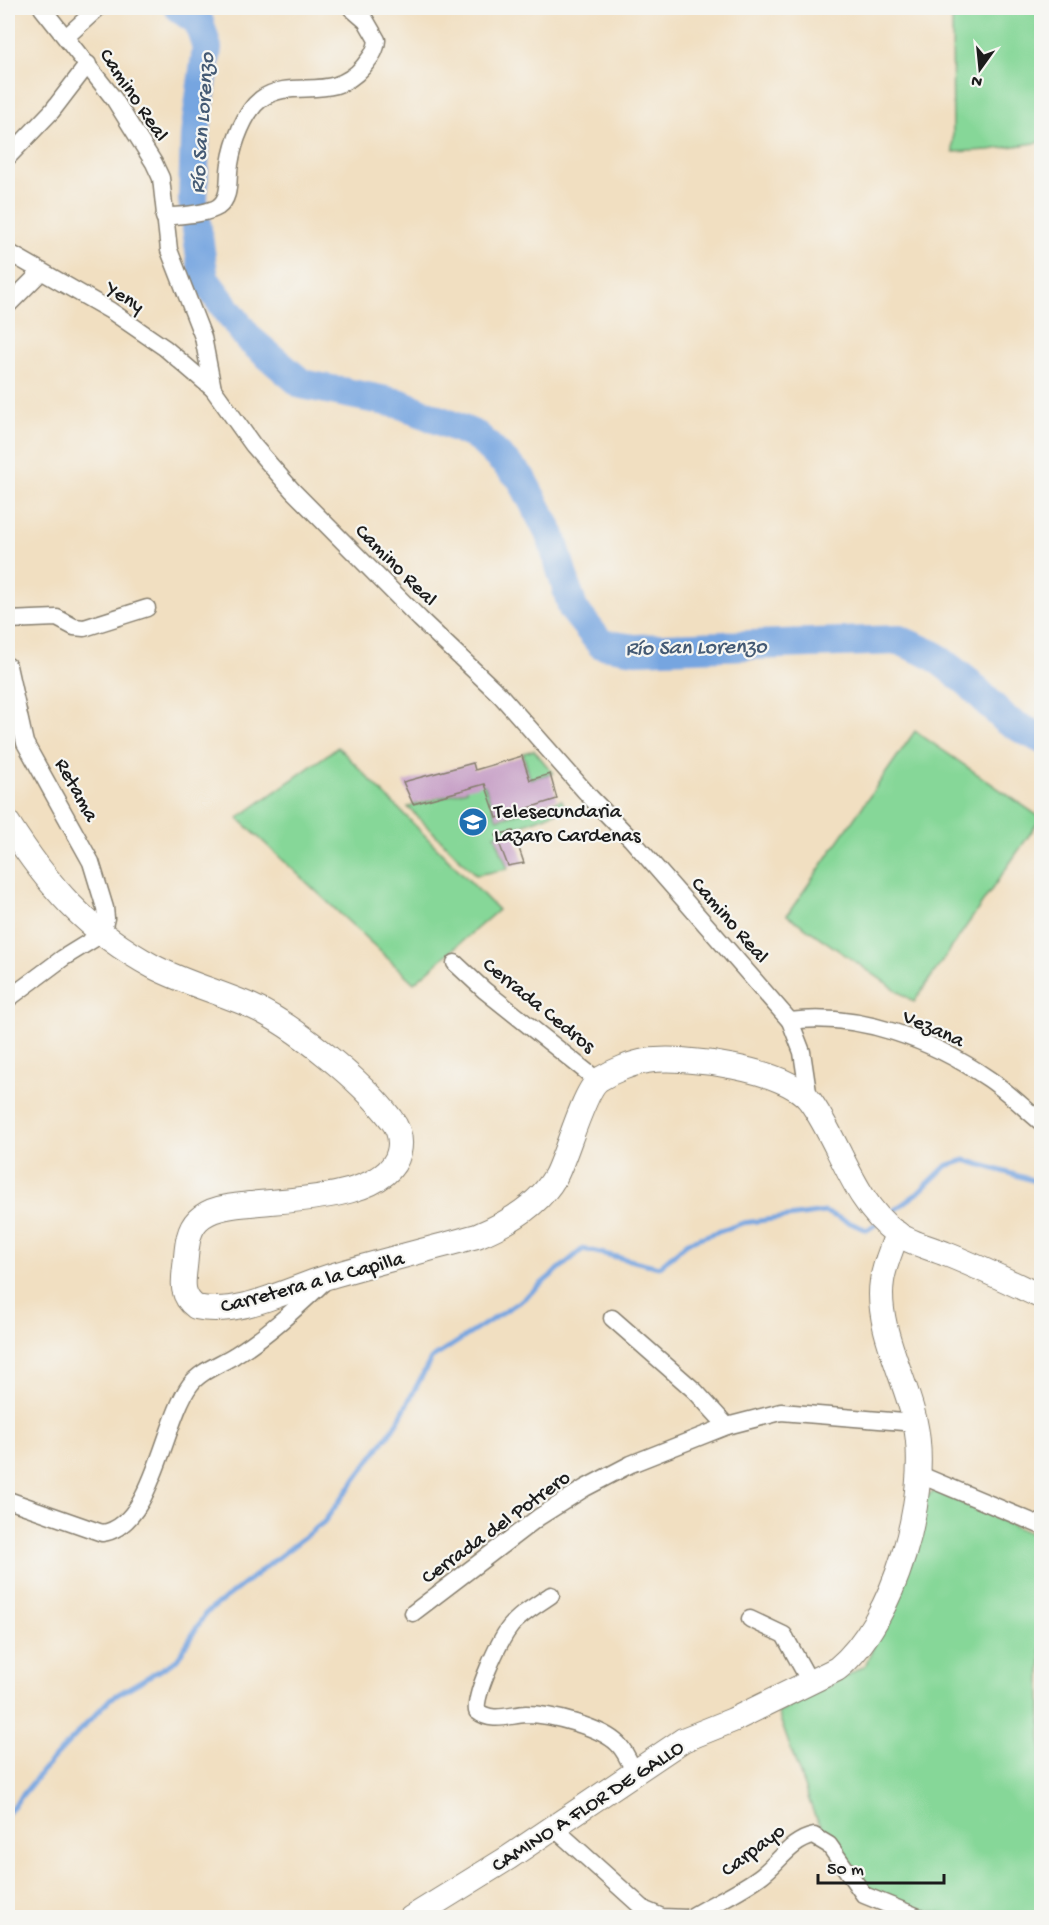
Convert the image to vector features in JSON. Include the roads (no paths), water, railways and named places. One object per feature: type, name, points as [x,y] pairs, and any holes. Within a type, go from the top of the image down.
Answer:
[{"type":"street","name":"Camino Real","points":[[42,8],[88,64],[125,115],[154,163],[160,178],[169,250],[203,337],[213,389],[253,445],[292,490],[420,619],[501,696],[591,798],[631,839],[790,1021],[802,1052],[809,1099]]},
{"type":"street","points":[[66,37],[98,8]]},
{"type":"street","points":[[164,217],[215,208],[225,199],[231,159],[251,109],[261,100],[280,92],[328,88],[348,82],[373,55],[377,40],[374,31],[351,8]]},
{"type":"street","points":[[8,157],[52,111],[88,64]]},
{"type":"street","name":"Yeny","points":[[8,252],[40,273],[111,311],[156,341],[213,389]]},
{"type":"street","points":[[8,305],[40,273]]},
{"type":"street","points":[[8,620],[57,618],[75,627],[84,628],[147,608]]},
{"type":"street","name":"Retama","points":[[8,666],[25,743],[91,862],[105,908],[106,918],[102,934]]},
{"type":"street","name":"Carretera a la Capilla","points":[[8,823],[70,908],[102,934],[154,967],[271,1017],[337,1065],[385,1111],[397,1127],[401,1141],[398,1156],[392,1168],[376,1182],[338,1193],[226,1207],[199,1219],[188,1238],[183,1284],[184,1294],[196,1306],[224,1309],[332,1275],[477,1236],[511,1219],[536,1199],[556,1175],[578,1116],[597,1080]]},
{"type":"street","points":[[8,999],[63,958],[102,934]]},
{"type":"street","name":"Cerrada Cedros","points":[[455,963],[484,990],[597,1080]]},
{"type":"street","name":"Vezana","points":[[790,1021],[820,1017],[866,1025],[927,1046],[987,1078],[1041,1123]]},
{"type":"street","points":[[597,1080],[644,1061],[692,1059],[748,1070],[774,1078],[809,1099],[848,1166],[858,1189],[893,1229],[1041,1297]]},
{"type":"street","name":"CAMINO A FLOR DE GALLO","points":[[411,1917],[553,1827],[683,1740],[733,1720],[810,1683],[837,1669],[851,1658],[872,1627],[903,1561],[918,1474],[916,1423],[882,1306],[881,1282],[893,1229]]},
{"type":"street","points":[[8,1500],[102,1533],[113,1532],[127,1520],[153,1482],[171,1423],[191,1383],[236,1355],[281,1320],[332,1275]]},
{"type":"street","points":[[612,1318],[695,1391],[727,1426]]},
{"type":"street","name":"Cerrada del Potrero","points":[[413,1613],[539,1517],[585,1488],[631,1464],[727,1426],[782,1412],[916,1423]]},
{"type":"street","points":[[918,1474],[1041,1526]]},
{"type":"street","points":[[551,1595],[522,1615],[510,1628],[479,1694],[477,1711],[493,1718],[527,1714],[592,1728],[616,1742],[634,1772]]},
{"type":"street","points":[[750,1619],[784,1635],[810,1683]]},
{"type":"street","points":[[553,1827],[645,1910],[662,1917],[688,1917]]},
{"type":"street","name":"Carpayo","points":[[688,1917],[762,1875],[795,1845],[805,1838],[814,1836],[829,1845],[864,1895],[921,1917]]},
{"type":"waterway","name":"Río San Lorenzo","points":[[179,8],[199,22],[207,48],[195,135],[193,200],[204,279],[249,339],[302,384],[401,404],[477,436],[521,478],[551,536],[573,609],[601,644],[635,649],[899,640],[933,655],[969,683],[1007,721],[1042,739]]},
{"type":"waterway","points":[[886,1216],[918,1193],[946,1166],[965,1160],[1042,1183]]},
{"type":"waterway","points":[[8,1813],[42,1771],[110,1699],[177,1660],[205,1614],[324,1522],[397,1423],[431,1359],[522,1300],[583,1249],[659,1267],[688,1242],[743,1223],[825,1212],[867,1230],[876,1224]]},
{"type":"place","name":"Telesecundaria Lazaro Cardenas","points":[[473,822]]}]
